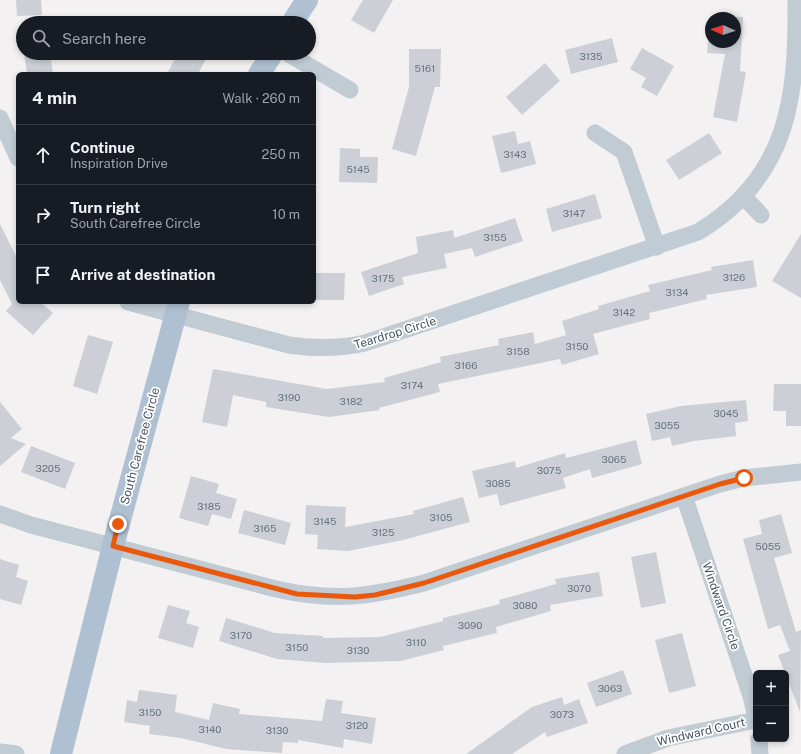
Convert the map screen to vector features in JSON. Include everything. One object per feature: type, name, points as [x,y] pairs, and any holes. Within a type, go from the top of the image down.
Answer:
[{"type":"main road","points":[[297,16],[307,0]]},
{"type":"main road","points":[[260,72],[268,60]]},
{"type":"main road","name":"South Carefree Circle","points":[[61,754],[113,546],[178,309]]},
{"type":"street","name":"Teardrop Circle","points":[[142,304],[178,309],[289,345],[313,348],[347,348],[365,344],[698,232],[714,222],[744,197],[760,178],[772,158],[782,134],[792,79],[796,0]]},
{"type":"street","points":[[299,60],[350,90]]},
{"type":"street","points":[[0,118],[16,154]]},
{"type":"street","points":[[596,133],[624,152],[657,247]]},
{"type":"street","points":[[744,197],[761,215]]},
{"type":"street","points":[[0,514],[31,525],[297,594],[355,597],[375,595],[424,583],[684,496],[744,478],[801,472]]},
{"type":"street","name":"Windward Circle","points":[[684,496],[753,706]]},
{"type":"street","name":"Windward Court","points":[[624,754],[668,738],[753,720]]},
{"type":"street","points":[[759,742],[760,754]]},
{"type":"street","points":[[0,752],[16,754]]},
{"type":"building","points":[[16,0],[41,0],[42,15],[17,16]]},
{"type":"building","points":[[363,0],[393,0],[374,33],[351,20]]},
{"type":"building","points":[[741,17],[743,17],[740,71],[746,72],[737,122],[713,117],[725,54],[707,53],[707,48],[741,48]]},
{"type":"building","points":[[612,38],[618,62],[571,74],[565,50]]},
{"type":"building","points":[[642,48],[674,66],[657,96],[641,87],[646,78],[630,69]]},
{"type":"building","points":[[409,49],[441,49],[440,87],[435,87],[416,156],[392,149],[409,87]]},
{"type":"building","points":[[25,60],[51,60],[53,72],[27,72]]},
{"type":"building","points":[[174,60],[205,60],[199,72],[168,72]]},
{"type":"building","points":[[545,63],[560,81],[522,115],[506,97]]},
{"type":"building","points":[[515,131],[518,144],[530,141],[536,164],[501,173],[492,136]]},
{"type":"building","points":[[709,133],[722,153],[679,180],[666,160]]},
{"type":"building","points":[[340,148],[360,149],[360,157],[378,157],[377,183],[339,182]]},
{"type":"building","points":[[595,194],[602,218],[552,232],[546,209]]},
{"type":"building","points":[[515,218],[523,241],[475,257],[472,248],[444,254],[447,268],[402,277],[404,284],[369,296],[361,272],[418,253],[416,237],[453,230],[454,238]]},
{"type":"building","points":[[0,224],[16,256],[16,304],[42,304],[53,313],[33,335],[6,311],[12,304],[0,280]]},
{"type":"building","points":[[801,234],[801,298],[772,281]]},
{"type":"building","points":[[753,260],[757,287],[706,295],[707,299],[649,313],[650,319],[593,334],[599,354],[562,365],[560,359],[438,384],[440,392],[379,408],[380,410],[329,417],[266,407],[266,402],[233,395],[227,427],[202,422],[213,369],[327,389],[385,382],[384,378],[441,362],[440,357],[499,345],[498,339],[533,332],[535,344],[566,335],[562,321],[599,309],[598,306],[650,291],[648,285],[712,270],[711,267]]},
{"type":"building","points":[[316,273],[345,273],[344,300],[316,300]]},
{"type":"building","points":[[88,335],[113,342],[97,394],[73,386]]},
{"type":"building","points":[[774,384],[801,384],[801,426],[786,426],[786,411],[773,411]]},
{"type":"building","points":[[746,400],[748,421],[735,423],[736,436],[694,441],[672,446],[670,437],[652,441],[646,414],[681,406]]},
{"type":"building","points":[[0,402],[22,429],[11,438],[26,444],[0,466]]},
{"type":"building","points":[[636,440],[642,464],[592,478],[590,469],[563,478],[566,488],[500,506],[497,494],[479,498],[472,471],[515,461],[516,468],[565,453],[566,458]]},
{"type":"building","points":[[31,446],[75,463],[65,489],[21,472]]},
{"type":"building","points":[[191,476],[219,484],[216,493],[237,499],[231,519],[212,514],[208,526],[179,518]]},
{"type":"building","points":[[463,497],[470,522],[403,540],[348,551],[317,549],[318,535],[305,534],[306,505],[346,507],[345,527],[414,514],[413,511]]},
{"type":"building","points":[[244,510],[291,523],[285,545],[238,533]]},
{"type":"building","points":[[781,514],[792,553],[774,558],[796,632],[801,630],[800,712],[789,684],[789,670],[784,670],[778,655],[790,651],[780,625],[768,629],[743,539],[762,534],[759,520]]},
{"type":"building","points":[[656,552],[666,603],[641,608],[631,557]]},
{"type":"building","points":[[0,559],[19,565],[16,577],[28,581],[21,605],[0,599]]},
{"type":"building","points":[[599,572],[603,596],[550,605],[551,611],[496,627],[497,633],[443,646],[444,650],[401,661],[326,663],[277,659],[219,641],[226,618],[275,633],[323,636],[323,638],[380,637],[443,621],[443,618],[500,604],[499,600],[556,584],[555,579]]},
{"type":"building","points":[[168,605],[190,611],[186,623],[199,627],[193,648],[158,638]]},
{"type":"building","points":[[682,633],[696,686],[669,693],[655,640]]},
{"type":"building","points":[[623,670],[632,694],[596,707],[587,683]]},
{"type":"building","points":[[139,690],[177,695],[175,712],[209,720],[213,703],[240,709],[239,714],[322,721],[326,699],[343,701],[341,713],[376,718],[372,744],[344,739],[343,748],[298,740],[298,743],[283,742],[282,753],[226,749],[181,738],[149,734],[150,726],[124,722],[127,700],[137,702]]},
{"type":"building","points":[[562,697],[564,705],[579,699],[588,723],[547,737],[545,732],[512,754],[466,754],[532,707]]},
{"type":"route","points":[[118,524],[113,546],[297,594],[355,597],[375,595],[424,583],[720,484],[744,478]]}]
